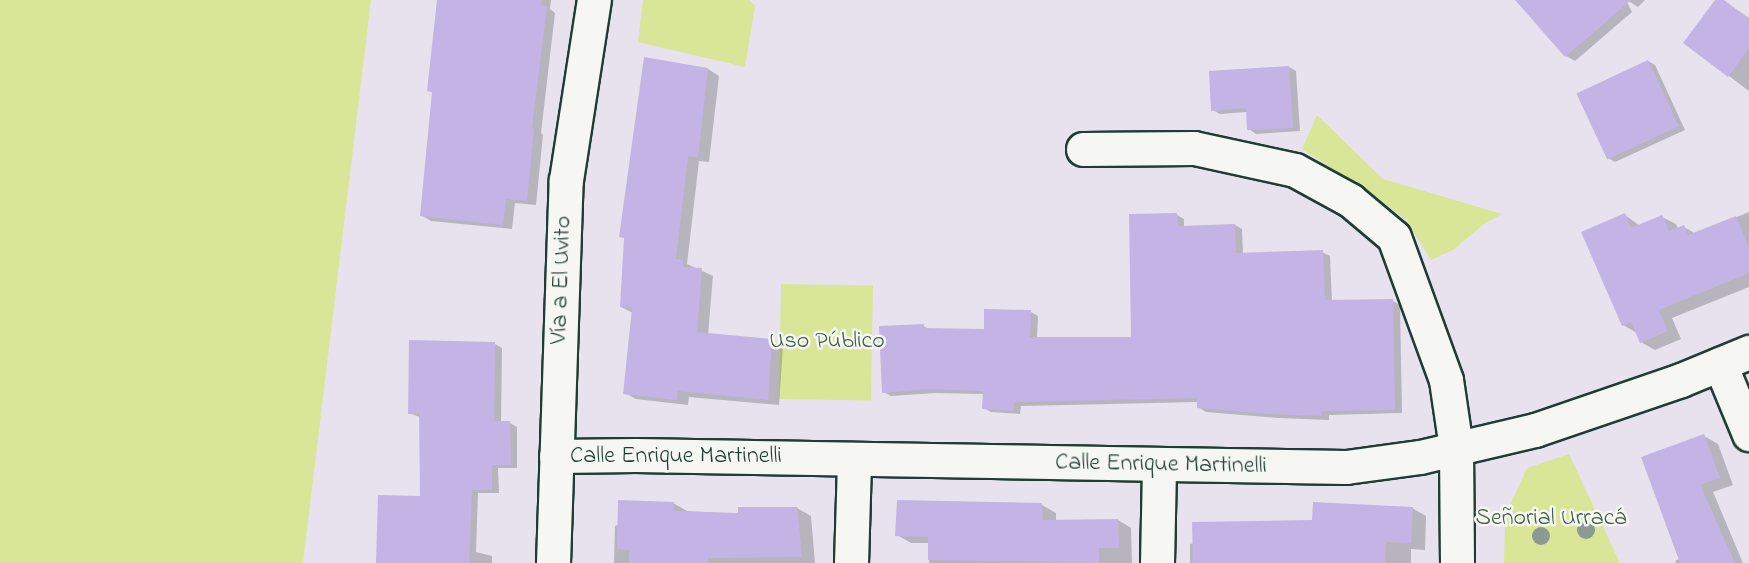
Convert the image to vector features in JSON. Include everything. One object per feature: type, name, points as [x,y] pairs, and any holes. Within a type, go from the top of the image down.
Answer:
[{"type":"street","name":"Vía a El Uvito","points":[[553,563],[566,180],[594,0]]},
{"type":"street","points":[[1083,149],[1194,148],[1295,170],[1350,200],[1394,237],[1446,380],[1456,448],[1457,563]]},
{"type":"street","name":"Calle Enrique Martinelli","points":[[556,456],[1346,467],[1420,457],[1534,430],[1735,358]]},
{"type":"street","points":[[1735,358],[1749,434]]},
{"type":"street","points":[[851,563],[854,459]]},
{"type":"street","points":[[1157,563],[1159,466]]},
{"type":"green space","points":[[0,0],[371,0],[303,563],[0,563]]},
{"type":"green space","points":[[643,0],[749,0],[755,6],[745,67],[638,42]]},
{"type":"green space","points":[[1317,115],[1383,179],[1502,214],[1484,224],[1453,250],[1431,260],[1406,220],[1373,195],[1302,149]]},
{"type":"green space","name":"Uso Público","points":[[781,284],[873,286],[871,401],[779,399]]},
{"type":"green space","name":"Señorial Urracá","points":[[1569,454],[1620,563],[1504,563],[1505,516],[1527,468]]},
{"type":"building","points":[[437,0],[542,0],[541,5],[547,6],[532,128],[534,128],[527,201],[506,199],[503,225],[420,216],[432,92],[427,91]]},
{"type":"building","points":[[1515,0],[1631,0],[1565,57]]},
{"type":"building","points":[[1715,0],[1724,0],[1749,19],[1749,48],[1728,77],[1683,43]]},
{"type":"building","points":[[644,57],[708,68],[698,157],[688,156],[676,259],[683,260],[683,267],[702,268],[697,332],[772,339],[768,400],[678,391],[677,400],[623,394],[632,308],[620,307],[624,238],[619,237]]},
{"type":"building","points":[[1648,60],[1679,126],[1607,160],[1576,93]]},
{"type":"building","points":[[1289,66],[1293,128],[1247,130],[1246,108],[1211,111],[1209,71]]},
{"type":"building","points":[[1177,213],[1178,226],[1235,224],[1236,253],[1323,250],[1325,300],[1393,299],[1395,410],[1322,411],[1322,416],[1270,414],[1197,408],[1197,398],[1014,402],[1013,411],[982,409],[983,391],[927,389],[882,393],[879,326],[924,324],[924,328],[984,329],[984,309],[1031,310],[1030,337],[1131,337],[1129,214]]},
{"type":"building","points":[[1625,213],[1631,228],[1662,215],[1669,231],[1684,225],[1688,235],[1736,216],[1749,248],[1749,273],[1659,310],[1668,331],[1640,343],[1631,322],[1622,326],[1581,232]]},
{"type":"building","points":[[409,340],[495,342],[494,421],[510,421],[511,465],[492,465],[492,490],[472,490],[469,563],[376,563],[378,495],[420,496],[419,414],[408,414]]},
{"type":"building","points":[[1704,434],[1720,478],[1700,485],[1735,563],[1680,563],[1641,457]]},
{"type":"building","points":[[618,500],[674,502],[674,511],[738,513],[738,507],[797,507],[802,557],[708,558],[708,563],[629,563],[629,550],[617,549]]},
{"type":"building","points":[[897,500],[1042,503],[1043,520],[1118,519],[1119,548],[1099,548],[1099,563],[928,560],[928,537],[895,536]]},
{"type":"building","points":[[1313,502],[1413,507],[1411,543],[1386,542],[1385,563],[1193,563],[1192,522],[1312,520]]}]
